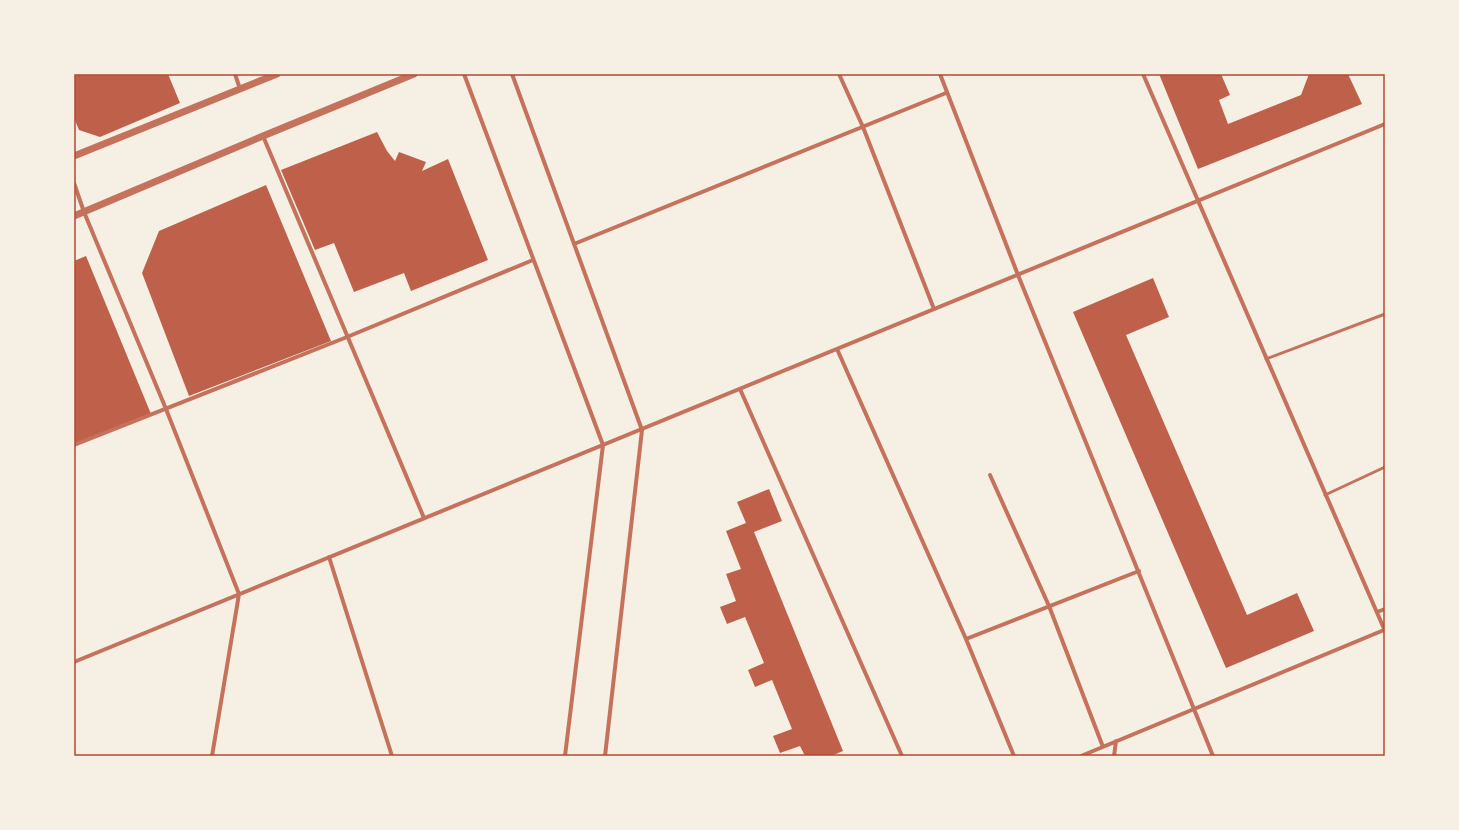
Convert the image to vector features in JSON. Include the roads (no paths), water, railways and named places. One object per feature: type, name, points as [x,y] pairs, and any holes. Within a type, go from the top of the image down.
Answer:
[{"type":"street","points":[[235,74],[241,90]]},
{"type":"street","points":[[74,156],[241,90],[277,74]]},
{"type":"street","points":[[74,216],[414,74]]},
{"type":"street","points":[[464,74],[603,445],[565,756]]},
{"type":"street","points":[[512,74],[642,430],[605,756]]},
{"type":"street","points":[[839,74],[862,126],[934,309]]},
{"type":"street","points":[[940,74],[946,93],[1018,275],[1213,756]]},
{"type":"street","points":[[1081,756],[1385,631],[1143,74]]},
{"type":"street","points":[[574,244],[946,93]]},
{"type":"street","points":[[74,662],[1385,124]]},
{"type":"street","points":[[263,136],[424,518]]},
{"type":"street","points":[[74,183],[84,212],[166,409],[239,594],[212,756]]},
{"type":"street","points":[[74,445],[347,337],[533,260]]},
{"type":"street","points":[[837,349],[966,639],[1014,756]]},
{"type":"street","points":[[740,389],[902,756]]},
{"type":"street","points":[[990,475],[1049,606],[1103,747]]},
{"type":"street","points":[[329,558],[392,756]]},
{"type":"street","points":[[966,639],[1139,571]]},
{"type":"street","points":[[1377,612],[1385,609]]},
{"type":"street","points":[[1114,756],[1116,741]]},
{"type":"lane","points":[[1266,359],[1385,314]]},
{"type":"lane","points":[[1325,494],[1385,467]]}]
